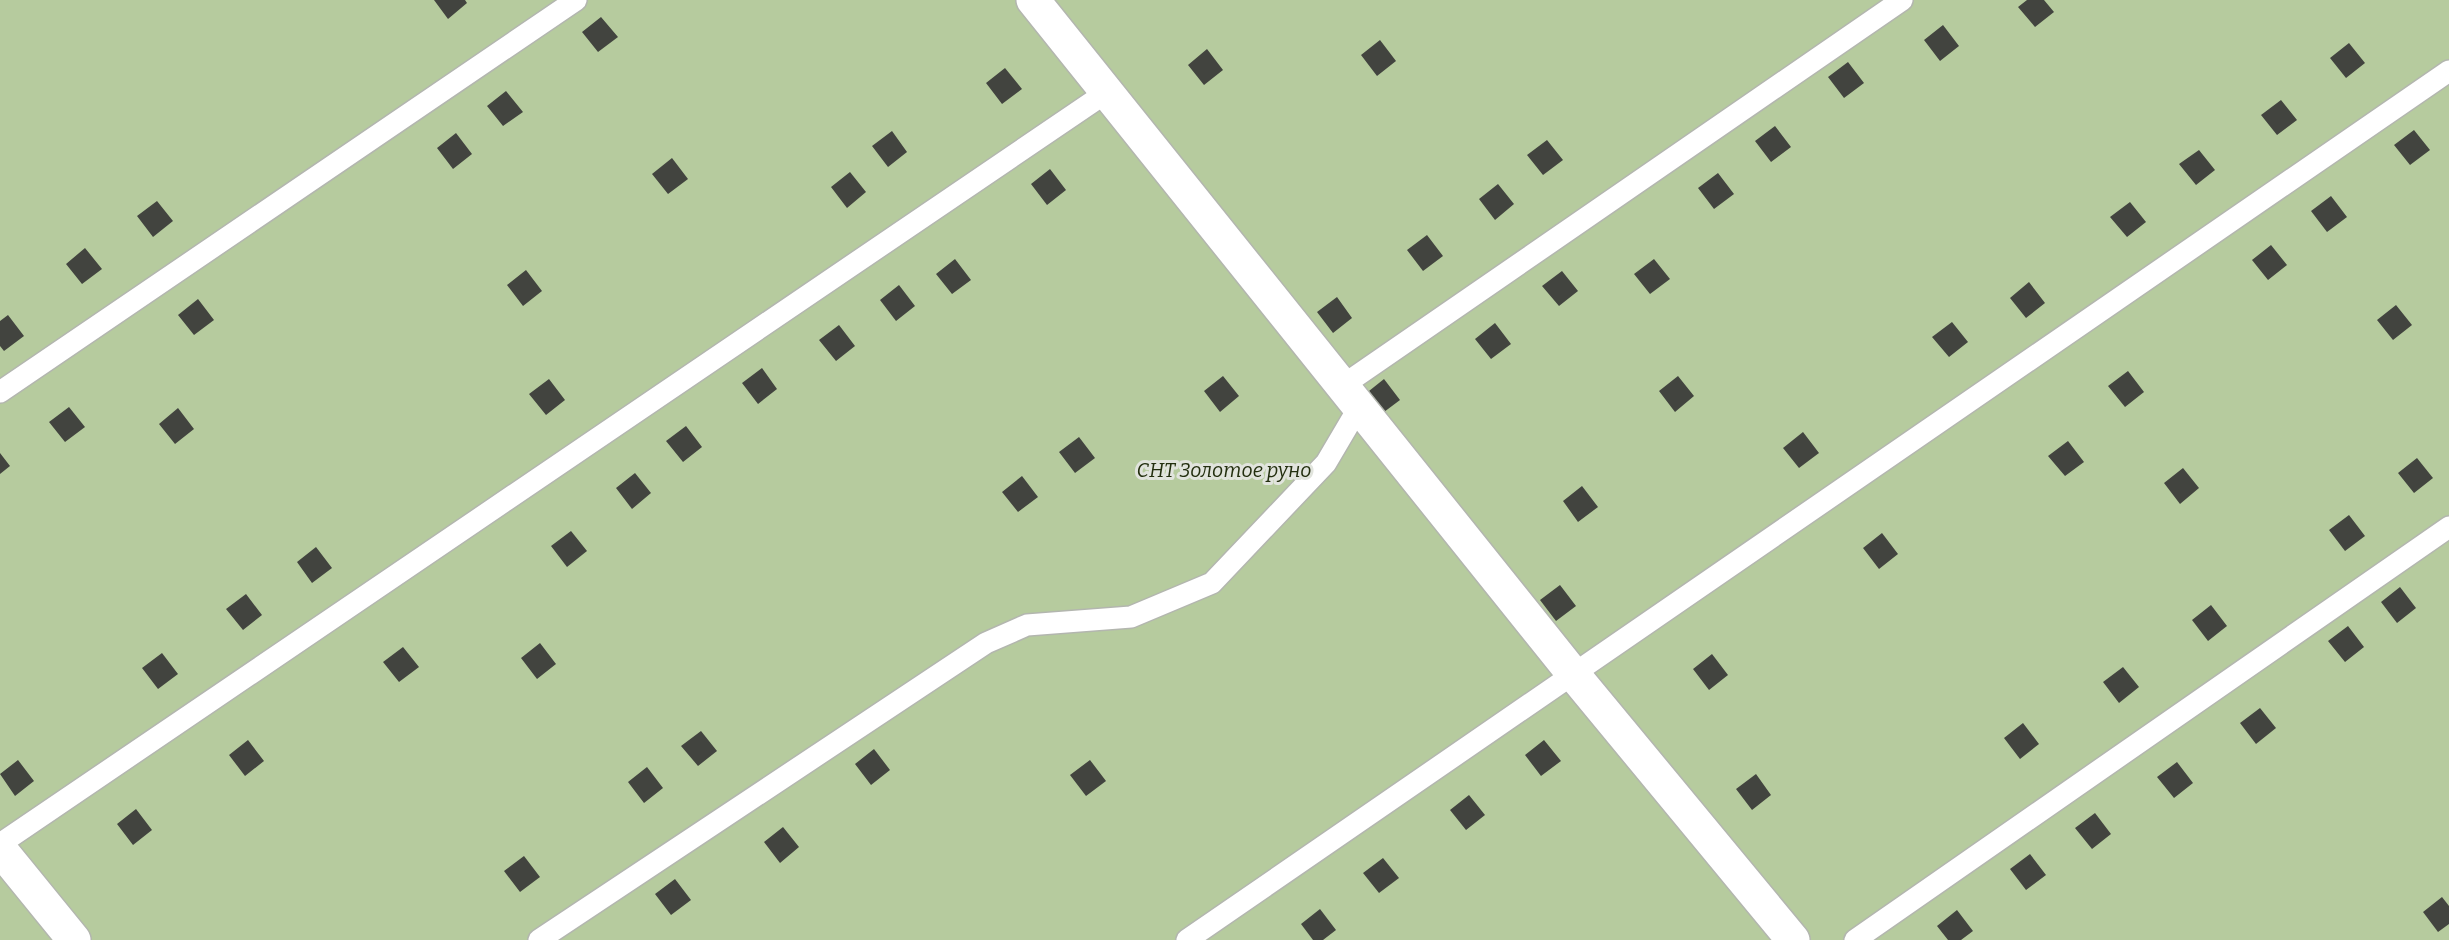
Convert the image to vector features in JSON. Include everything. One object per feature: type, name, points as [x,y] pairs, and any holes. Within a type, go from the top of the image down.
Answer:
[{"type":"street","points":[[1033,0],[1574,675],[1793,940]]},
{"type":"street","points":[[0,849],[74,940]]},
{"type":"lane","points":[[0,392],[576,0]]},
{"type":"lane","points":[[539,940],[986,643],[1027,625],[1131,617],[1212,583],[1326,463],[1351,397],[1902,0]]},
{"type":"lane","points":[[1187,940],[2449,71]]},
{"type":"lane","points":[[0,844],[1107,92]]},
{"type":"lane","points":[[1856,940],[2449,527]]},
{"type":"green space","name":"СНТ Золотое руно","points":[[0,0],[2449,0],[2449,940],[0,940]]},
{"type":"building","points":[[434,0],[465,0],[467,3],[448,19]]},
{"type":"building","points":[[2027,0],[2044,0],[2054,12],[2035,27],[2018,7]]},
{"type":"building","points":[[601,17],[618,37],[598,52],[582,32]]},
{"type":"building","points":[[1943,25],[1959,46],[1940,61],[1924,40]]},
{"type":"building","points":[[1380,40],[1396,61],[1377,76],[1361,55]]},
{"type":"building","points":[[2349,43],[2365,63],[2346,78],[2330,58]]},
{"type":"building","points":[[1207,49],[1223,70],[1204,85],[1188,65]]},
{"type":"building","points":[[1848,62],[1864,83],[1844,98],[1828,77]]},
{"type":"building","points":[[1005,68],[1022,89],[1002,104],[986,83]]},
{"type":"building","points":[[506,91],[523,112],[503,126],[487,106]]},
{"type":"building","points":[[2281,100],[2297,120],[2277,135],[2261,115]]},
{"type":"building","points":[[1775,126],[1791,147],[1771,162],[1755,141]]},
{"type":"building","points":[[2414,130],[2430,150],[2410,165],[2394,145]]},
{"type":"building","points":[[892,131],[907,152],[888,167],[872,146]]},
{"type":"building","points":[[456,133],[472,154],[453,169],[437,148]]},
{"type":"building","points":[[1547,140],[1563,160],[1543,175],[1527,155]]},
{"type":"building","points":[[2199,150],[2215,170],[2196,185],[2179,164]]},
{"type":"building","points":[[672,158],[688,179],[668,194],[652,174]]},
{"type":"building","points":[[1050,169],[1066,190],[1047,205],[1031,184]]},
{"type":"building","points":[[850,172],[866,192],[847,208],[831,187]]},
{"type":"building","points":[[1718,173],[1734,194],[1714,209],[1698,188]]},
{"type":"building","points":[[1498,184],[1514,204],[1495,220],[1479,199]]},
{"type":"building","points":[[2331,196],[2347,217],[2327,232],[2311,211]]},
{"type":"building","points":[[157,201],[173,221],[153,237],[137,216]]},
{"type":"building","points":[[2130,202],[2146,222],[2127,237],[2110,217]]},
{"type":"building","points":[[1427,235],[1443,256],[1423,271],[1407,250]]},
{"type":"building","points":[[2271,245],[2287,265],[2268,280],[2252,260]]},
{"type":"building","points":[[85,248],[102,269],[82,284],[66,264]]},
{"type":"building","points":[[955,259],[971,280],[952,294],[936,274]]},
{"type":"building","points":[[1654,259],[1670,279],[1650,294],[1634,274]]},
{"type":"building","points":[[526,270],[542,291],[523,306],[507,285]]},
{"type":"building","points":[[1562,271],[1578,291],[1559,306],[1542,286]]},
{"type":"building","points":[[2029,282],[2045,303],[2026,318],[2010,298]]},
{"type":"building","points":[[899,285],[915,306],[896,321],[880,300]]},
{"type":"building","points":[[1337,297],[1352,318],[1333,333],[1317,312]]},
{"type":"building","points":[[198,299],[214,320],[194,335],[178,315]]},
{"type":"building","points":[[2396,305],[2412,325],[2393,340],[2377,320]]},
{"type":"building","points":[[8,315],[24,336],[4,351],[0,346],[0,321]]},
{"type":"building","points":[[1952,322],[1968,342],[1949,357],[1932,337]]},
{"type":"building","points":[[1495,323],[1511,344],[1491,359],[1475,339]]},
{"type":"building","points":[[839,325],[855,346],[836,361],[819,340]]},
{"type":"building","points":[[762,368],[777,389],[758,404],[742,383]]},
{"type":"building","points":[[2128,371],[2144,392],[2125,407],[2108,386]]},
{"type":"building","points":[[1223,376],[1239,396],[1220,412],[1204,391]]},
{"type":"building","points":[[1678,376],[1694,396],[1675,412],[1659,391]]},
{"type":"building","points":[[549,379],[565,400],[546,415],[529,394]]},
{"type":"building","points":[[1384,379],[1400,400],[1380,415],[1364,395]]},
{"type":"building","points":[[69,407],[85,427],[65,442],[49,422]]},
{"type":"building","points":[[178,408],[194,429],[175,444],[159,424]]},
{"type":"building","points":[[686,426],[702,447],[683,462],[666,441]]},
{"type":"building","points":[[1803,432],[1819,453],[1799,468],[1783,448]]},
{"type":"building","points":[[1079,437],[1095,458],[1075,473],[1059,452]]},
{"type":"building","points":[[2068,441],[2084,462],[2065,476],[2048,456]]},
{"type":"building","points":[[0,453],[10,466],[0,474]]},
{"type":"building","points":[[2417,458],[2433,478],[2414,493],[2398,473]]},
{"type":"building","points":[[2183,468],[2199,488],[2180,504],[2164,483]]},
{"type":"building","points":[[635,473],[651,493],[632,509],[616,488]]},
{"type":"building","points":[[1022,476],[1038,497],[1018,512],[1002,492]]},
{"type":"building","points":[[1582,486],[1598,507],[1578,522],[1563,501]]},
{"type":"building","points":[[2349,515],[2365,536],[2345,551],[2329,530]]},
{"type":"building","points":[[571,531],[587,551],[567,567],[551,546]]},
{"type":"building","points":[[1882,533],[1898,554],[1879,569],[1863,548]]},
{"type":"building","points":[[316,547],[332,568],[312,583],[297,562]]},
{"type":"building","points":[[1560,585],[1576,606],[1556,621],[1540,600]]},
{"type":"building","points":[[2400,587],[2416,608],[2397,623],[2381,602]]},
{"type":"building","points":[[246,594],[262,615],[243,630],[226,609]]},
{"type":"building","points":[[2211,605],[2227,626],[2208,641],[2192,620]]},
{"type":"building","points":[[2348,626],[2364,647],[2345,662],[2328,641]]},
{"type":"building","points":[[540,643],[556,664],[537,679],[521,658]]},
{"type":"building","points":[[403,647],[419,667],[399,682],[383,662]]},
{"type":"building","points":[[162,653],[178,674],[158,689],[142,668]]},
{"type":"building","points":[[1712,654],[1728,675],[1709,690],[1693,669]]},
{"type":"building","points":[[2123,667],[2139,687],[2119,703],[2103,682]]},
{"type":"building","points":[[2260,708],[2276,728],[2256,744],[2240,723]]},
{"type":"building","points":[[2023,723],[2039,744],[2020,759],[2004,738]]},
{"type":"building","points":[[701,731],[717,751],[698,766],[681,746]]},
{"type":"building","points":[[248,740],[264,761],[245,776],[229,755]]},
{"type":"building","points":[[1544,740],[1561,761],[1541,776],[1525,755]]},
{"type":"building","points":[[874,749],[890,770],[871,785],[855,764]]},
{"type":"building","points":[[18,760],[34,781],[15,796],[0,774]]},
{"type":"building","points":[[1090,760],[1106,781],[1086,796],[1070,775]]},
{"type":"building","points":[[2177,762],[2193,783],[2174,798],[2157,777]]},
{"type":"building","points":[[647,767],[663,788],[644,803],[628,782]]},
{"type":"building","points":[[1756,774],[1771,795],[1752,810],[1736,789]]},
{"type":"building","points":[[1469,795],[1485,815],[1466,830],[1450,810]]},
{"type":"building","points":[[136,809],[152,830],[133,845],[117,824]]},
{"type":"building","points":[[2095,813],[2111,834],[2092,849],[2075,828]]},
{"type":"building","points":[[783,827],[799,847],[780,863],[764,842]]},
{"type":"building","points":[[2030,854],[2046,875],[2026,890],[2010,869]]},
{"type":"building","points":[[524,856],[540,877],[520,892],[504,871]]},
{"type":"building","points":[[1383,858],[1399,878],[1379,893],[1363,873]]},
{"type":"building","points":[[675,879],[691,900],[671,915],[655,894]]},
{"type":"building","points":[[2442,897],[2449,906],[2449,924],[2438,932],[2423,912]]},
{"type":"building","points":[[1320,909],[1336,930],[1323,940],[1313,940],[1301,924]]},
{"type":"building","points":[[1957,910],[1973,931],[1961,940],[1948,940],[1937,926]]}]
